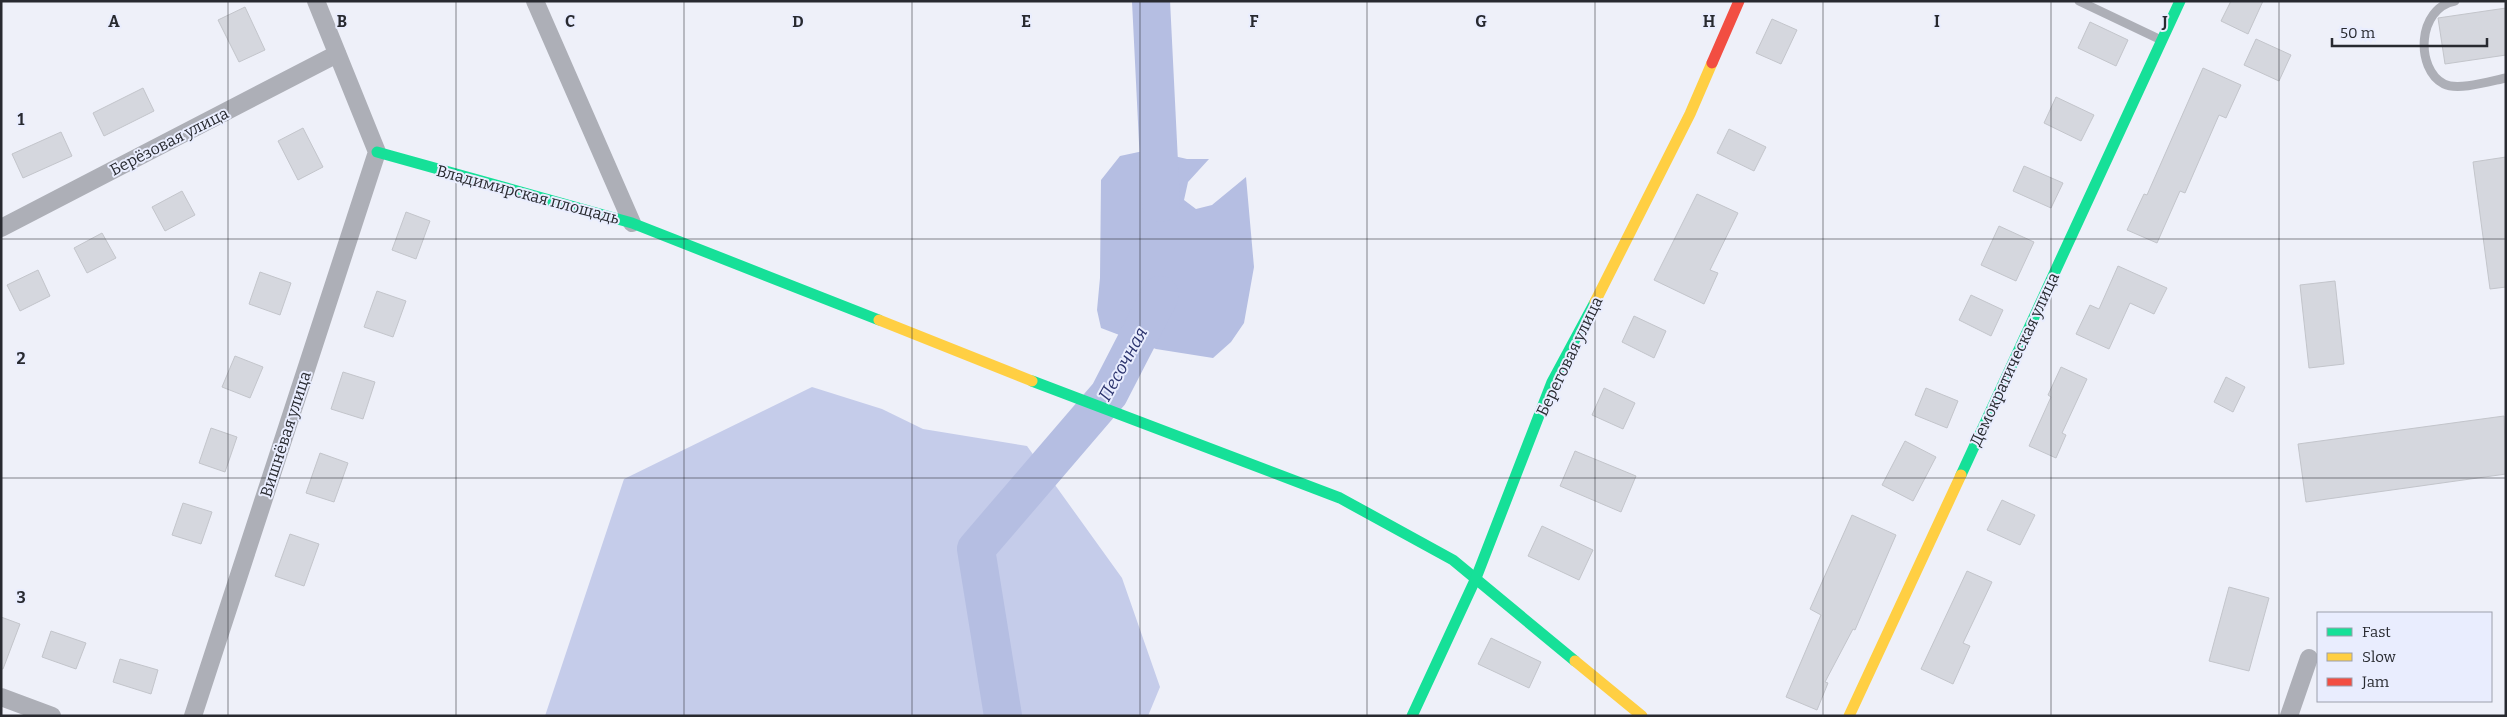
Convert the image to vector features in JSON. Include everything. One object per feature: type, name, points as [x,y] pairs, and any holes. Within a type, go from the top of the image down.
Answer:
[{"type":"street","points":[[316,1],[377,152]]},
{"type":"street","name":"Владимирская площадь","points":[[535,1],[632,223]]},
{"type":"street","name":"Береговая улица","points":[[1412,716],[1476,578],[1492,532],[1552,382],[1623,248],[1690,114],[1739,1]]},
{"type":"street","name":"Демократическая улица","points":[[1848,716],[2180,1]]},
{"type":"street","name":"Берёзовая улица","points":[[1,228],[337,54]]},
{"type":"street","name":"Владимирская площадь","points":[[377,152],[632,223]]},
{"type":"street","name":"Вишнёвая улица","points":[[193,716],[377,152]]},
{"type":"street","points":[[632,223],[1142,424],[1340,498],[1453,560],[1524,621],[1642,716]]},
{"type":"street","points":[[2289,716],[2309,658]]},
{"type":"street","points":[[1,697],[52,716]]},
{"type":"lane","points":[[2079,1],[2162,40]]},
{"type":"lane","points":[[2455,1],[2444,3],[2431,16],[2425,31],[2426,57],[2433,74],[2445,84],[2464,86],[2506,78]]},
{"type":"shaded area","points":[[1148,150],[1187,159],[1209,159],[1188,182],[1184,200],[1196,209],[1212,205],[1246,177],[1254,267],[1244,323],[1231,342],[1213,358],[1156,349],[1101,328],[1097,310],[1100,278],[1101,180],[1120,156]]},
{"type":"shaded area","points":[[812,387],[882,409],[923,429],[1027,446],[1122,578],[1160,687],[1148,716],[545,716],[624,479]]},
{"type":"building","points":[[2231,1],[2263,1],[2248,34],[2221,21]]},
{"type":"building","points":[[245,7],[265,50],[239,62],[218,20]]},
{"type":"building","points":[[2506,8],[2506,55],[2445,64],[2438,18]]},
{"type":"building","points":[[1772,19],[1797,30],[1781,64],[1756,53]]},
{"type":"building","points":[[2090,22],[2128,40],[2116,66],[2078,48]]},
{"type":"building","points":[[2256,39],[2291,55],[2279,81],[2244,65]]},
{"type":"building","points":[[2203,68],[2241,85],[2226,118],[2219,115],[2185,193],[2180,191],[2157,243],[2127,230],[2144,194],[2147,195]]},
{"type":"building","points":[[143,88],[154,111],[104,136],[93,113]]},
{"type":"building","points":[[2056,97],[2094,115],[2081,141],[2044,123]]},
{"type":"building","points":[[303,128],[323,167],[298,180],[278,141]]},
{"type":"building","points":[[1729,129],[1766,147],[1754,171],[1717,153]]},
{"type":"building","points":[[61,132],[72,156],[23,178],[12,154]]},
{"type":"building","points":[[2506,157],[2506,287],[2490,289],[2473,162]]},
{"type":"building","points":[[2024,166],[2063,183],[2051,208],[2013,191]]},
{"type":"building","points":[[182,191],[195,215],[165,231],[152,207]]},
{"type":"building","points":[[1697,194],[1738,213],[1710,270],[1718,273],[1704,304],[1654,280]]},
{"type":"building","points":[[406,212],[430,221],[416,259],[392,250]]},
{"type":"building","points":[[1999,226],[2034,242],[2016,281],[1981,265]]},
{"type":"building","points":[[102,233],[116,258],[87,273],[74,248]]},
{"type":"building","points":[[2118,266],[2167,288],[2154,314],[2130,303],[2109,349],[2076,334],[2090,305],[2099,309]]},
{"type":"building","points":[[38,270],[50,296],[20,311],[7,285]]},
{"type":"building","points":[[260,272],[291,283],[280,315],[249,304]]},
{"type":"building","points":[[2335,281],[2344,364],[2309,368],[2300,285]]},
{"type":"building","points":[[377,291],[406,301],[393,337],[364,327]]},
{"type":"building","points":[[1971,295],[2003,310],[1991,336],[1959,320]]},
{"type":"building","points":[[1634,316],[1666,331],[1654,358],[1622,342]]},
{"type":"building","points":[[235,356],[263,367],[250,398],[222,387]]},
{"type":"building","points":[[2061,367],[2087,379],[2062,433],[2066,435],[2056,458],[2029,446],[2051,397],[2048,395]]},
{"type":"building","points":[[343,372],[375,382],[363,419],[331,409]]},
{"type":"building","points":[[2226,377],[2245,387],[2233,412],[2214,402]]},
{"type":"building","points":[[1604,388],[1635,403],[1623,429],[1592,415]]},
{"type":"building","points":[[1926,388],[1958,401],[1947,428],[1915,415]]},
{"type":"building","points":[[2504,416],[2506,474],[2306,502],[2298,444]]},
{"type":"building","points":[[211,428],[237,437],[225,472],[199,463]]},
{"type":"building","points":[[1905,441],[1936,457],[1913,501],[1882,485]]},
{"type":"building","points":[[1575,451],[1636,476],[1621,512],[1560,486]]},
{"type":"building","points":[[320,453],[348,463],[334,502],[306,493]]},
{"type":"building","points":[[2002,500],[2035,515],[2020,545],[1987,530]]},
{"type":"building","points":[[183,503],[212,512],[201,544],[172,535]]},
{"type":"building","points":[[1852,515],[1896,535],[1855,630],[1853,629],[1825,682],[1828,683],[1817,710],[1786,697],[1821,615],[1810,609]]},
{"type":"building","points":[[1542,526],[1593,550],[1579,580],[1528,556]]},
{"type":"building","points":[[290,534],[319,544],[304,586],[275,576]]},
{"type":"building","points":[[1967,571],[1992,582],[1963,643],[1970,646],[1953,684],[1921,669]]},
{"type":"building","points":[[2229,587],[2269,598],[2249,671],[2209,661]]},
{"type":"building","points":[[1,617],[20,624],[3,669],[1,669]]},
{"type":"building","points":[[51,631],[86,643],[76,669],[42,657]]},
{"type":"building","points":[[1491,638],[1541,662],[1529,688],[1478,664]]},
{"type":"building","points":[[120,659],[158,670],[151,694],[113,682]]},
{"type":"waterway","name":"Песочная","points":[[1151,1],[1161,203]]},
{"type":"waterway","name":"Песочная","points":[[1003,716],[976,549],[1109,394],[1160,295]]},
{"type":"traffic: fast","points":[[1961,475],[2180,1]]},
{"type":"traffic: fast","points":[[377,152],[632,223],[879,320]]},
{"type":"traffic: fast","points":[[1412,716],[1476,578],[1552,382],[1595,302]]},
{"type":"traffic: fast","points":[[1032,381],[1340,498],[1453,560],[1575,661]]},
{"type":"traffic: slow","points":[[1595,302],[1690,114],[1712,63]]},
{"type":"traffic: slow","points":[[879,320],[1032,381]]},
{"type":"traffic: slow","points":[[1849,716],[1961,475]]},
{"type":"traffic: slow","points":[[1575,661],[1642,716]]},
{"type":"traffic: jam","points":[[1712,63],[1739,1]]}]
